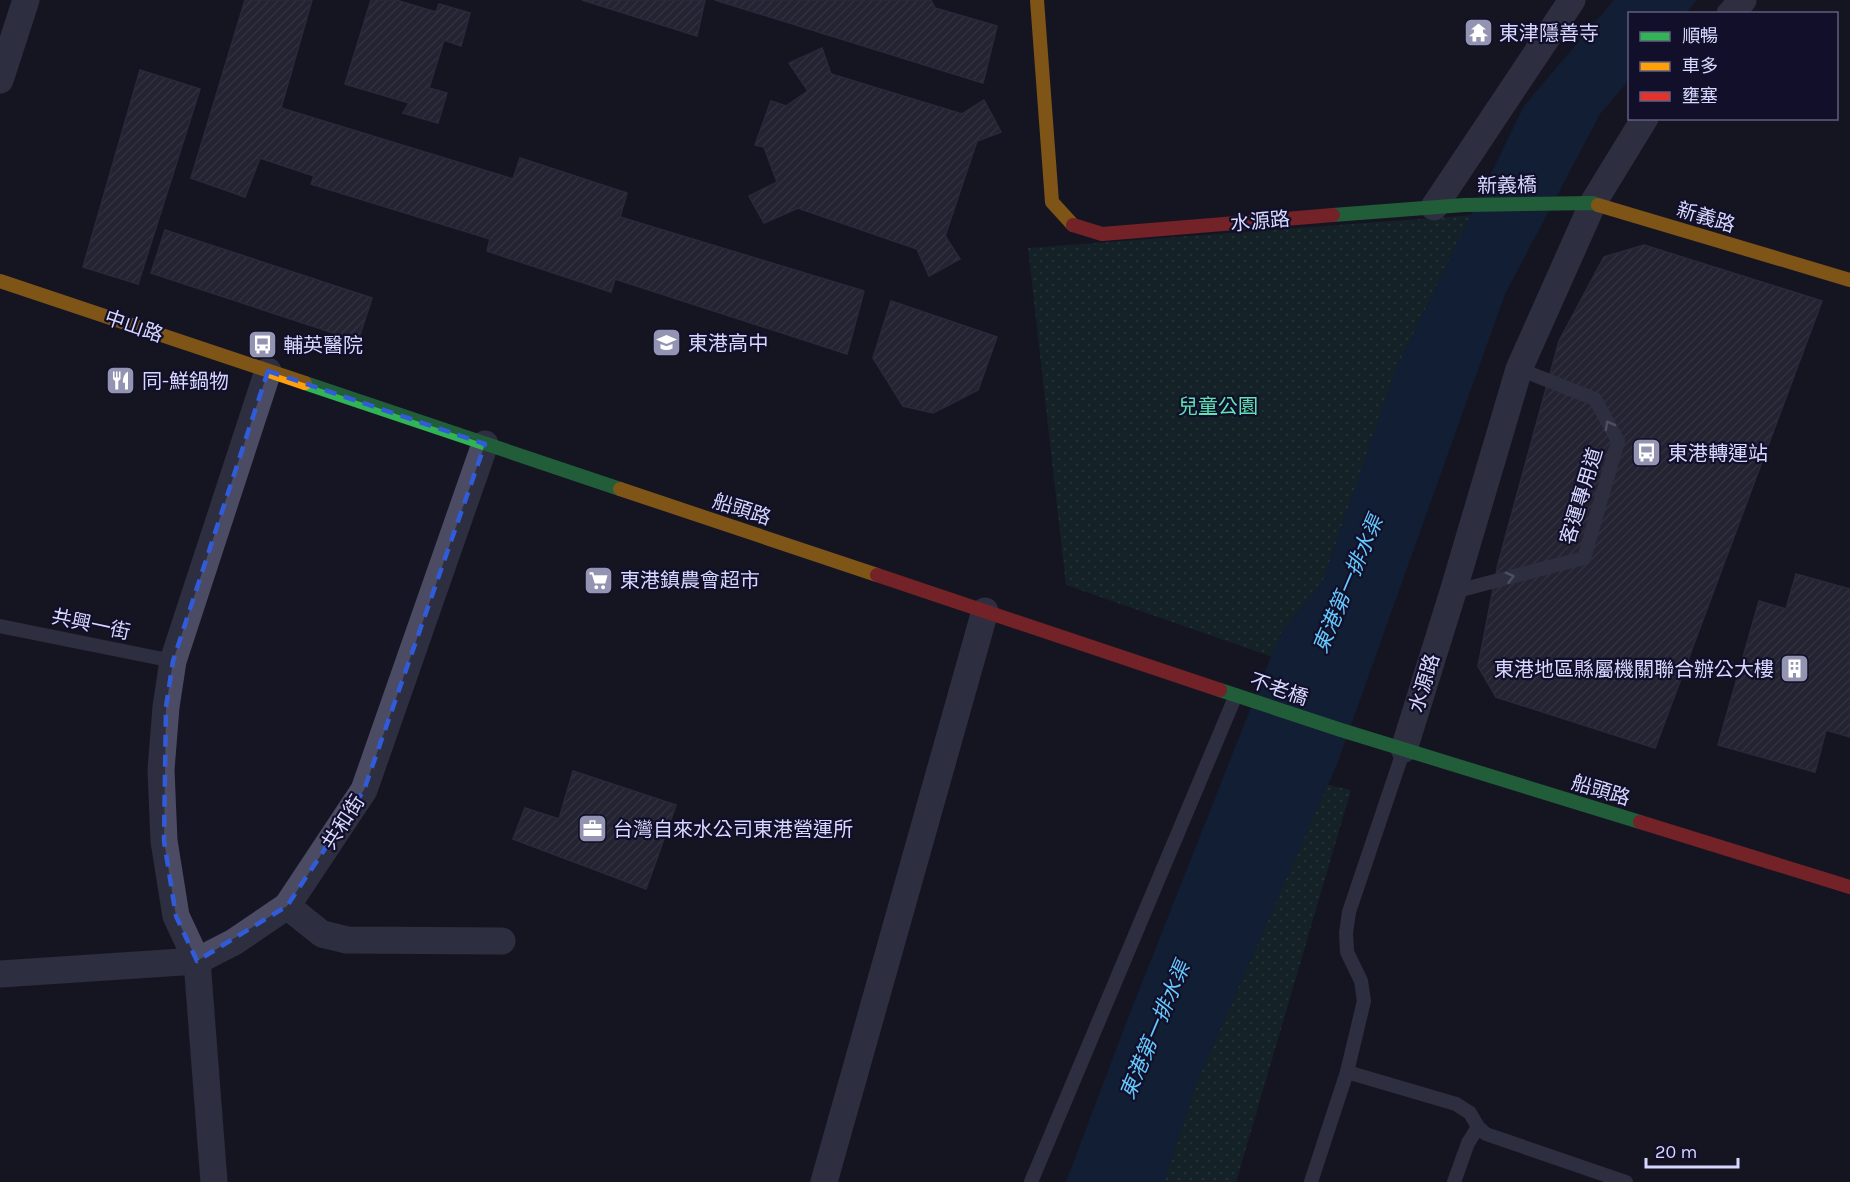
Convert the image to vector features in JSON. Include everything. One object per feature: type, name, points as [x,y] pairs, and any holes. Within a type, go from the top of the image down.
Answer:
[{"type":"main road","name":"水源路","points":[[1037,0],[1052,202],[1071,224],[1102,234],[1464,205]]},
{"type":"main road","name":"新義路","points":[[1550,203],[1593,203],[1850,280]]},
{"type":"main road","name":"新義橋","points":[[1464,205],[1550,203]]},
{"type":"main road","name":"中山路","points":[[0,281],[268,371]]},
{"type":"main road","name":"船頭路","points":[[268,371],[1204,684]]},
{"type":"main road","name":"不老橋","points":[[1204,684],[1341,730]]},
{"type":"main road","name":"船頭路","points":[[1341,730],[1850,887]]},
{"type":"street","points":[[0,80],[26,0]]},
{"type":"street","points":[[1434,207],[1572,0]]},
{"type":"street","points":[[1732,12],[1743,0]]},
{"type":"street","name":"水源路","points":[[1404,749],[1519,369],[1593,203],[1644,120]]},
{"type":"street","points":[[214,1182],[197,961],[176,916],[164,841],[161,770],[166,707],[173,661],[268,371]]},
{"type":"street","name":"共和街","points":[[0,974],[197,961],[234,942],[287,906],[364,790],[485,444]]},
{"type":"street","points":[[824,1182],[985,611]]},
{"type":"street","points":[[287,906],[322,934],[347,940],[502,941]]},
{"type":"lane","name":"客運專用道","points":[[1453,592],[1584,558],[1618,441],[1595,399],[1519,369]]},
{"type":"lane","name":"共興一街","points":[[0,626],[173,661]]},
{"type":"lane","points":[[1031,1182],[1236,695]]},
{"type":"lane","points":[[1311,1182],[1347,1072],[1364,1001],[1361,981],[1347,952],[1346,933],[1349,912],[1404,749]]},
{"type":"lane","points":[[1347,1072],[1456,1104],[1470,1113],[1478,1127],[1486,1134],[1626,1182]]},
{"type":"lane","points":[[1454,1182],[1468,1143],[1478,1127]]},
{"type":"highlighted area","points":[[268,371],[485,444],[364,790],[287,906],[197,961],[176,916],[164,841],[166,707],[173,661]]},
{"type":"green space","name":"兒童公園","points":[[1488,214],[1296,665],[1066,585],[1028,248]]},
{"type":"green space","points":[[1320,783],[1351,790],[1236,1182],[1156,1182]]},
{"type":"water","name":"東港第一排水渠","points":[[1614,0],[1697,0],[1687,12],[1628,12],[1628,81],[1600,114],[1505,294],[1337,764],[1198,1080],[1164,1182],[1066,1182],[1280,634],[1322,583],[1396,369],[1524,106]]},
{"type":"building","points":[[245,0],[312,0],[281,108],[513,179],[520,158],[627,193],[620,217],[864,291],[847,354],[615,279],[611,292],[487,251],[490,239],[311,184],[314,176],[260,158],[245,197],[191,178]]},
{"type":"building","points":[[371,0],[396,0],[436,12],[439,4],[470,13],[461,46],[444,40],[429,88],[447,93],[438,123],[403,113],[409,103],[345,84]]},
{"type":"building","points":[[582,0],[705,0],[697,36]]},
{"type":"building","points":[[715,0],[931,0],[935,8],[997,26],[983,83]]},
{"type":"building","points":[[822,48],[831,74],[962,114],[984,100],[1001,132],[977,141],[945,236],[960,259],[929,276],[917,249],[798,208],[764,223],[749,196],[777,182],[764,147],[755,145],[771,101],[786,106],[808,91],[789,63]]},
{"type":"building","points":[[140,70],[200,89],[138,284],[83,267]]},
{"type":"building","points":[[165,230],[372,298],[358,341],[151,273]]},
{"type":"building","name":"東港轉運站","points":[[1644,245],[1822,301],[1655,748],[1496,697],[1478,666],[1498,564],[1559,341],[1604,257]]},
{"type":"building","points":[[891,301],[997,337],[978,390],[933,413],[903,406],[873,358]]},
{"type":"building","name":"東港地區縣屬機關聯合辦公大樓","points":[[1796,574],[1850,589],[1850,737],[1826,730],[1815,772],[1718,745],[1759,601],[1786,609]]},
{"type":"building","name":"台灣自來水公司東港營運所","points":[[573,771],[676,805],[646,889],[513,839],[525,808],[559,819]]},
{"type":"traffic: fast","points":[[1333,215],[1464,205],[1593,203],[1598,205]]},
{"type":"traffic: fast","points":[[305,383],[620,489]]},
{"type":"traffic: fast","points":[[1220,690],[1341,730],[1640,822]]},
{"type":"traffic: slow","points":[[1037,0],[1052,202],[1073,225]]},
{"type":"traffic: slow","points":[[1598,205],[1850,280]]},
{"type":"traffic: slow","points":[[0,281],[305,383]]},
{"type":"traffic: slow","points":[[620,489],[877,575]]},
{"type":"traffic: jam","points":[[1073,225],[1102,234],[1333,215]]},
{"type":"traffic: jam","points":[[877,575],[1220,690]]},
{"type":"traffic: jam","points":[[1640,822],[1850,887]]},
{"type":"place","name":"東津隱善寺","points":[[1478,33]]},
{"type":"place","name":"東港高中","points":[[667,343]]},
{"type":"place","name":"輔英醫院","points":[[262,345]]},
{"type":"place","name":"同-鮮鍋物","points":[[121,381]]},
{"type":"place","name":"東港轉運站","points":[[1647,453]]},
{"type":"place","name":"東港鎮農會超市","points":[[599,580]]},
{"type":"place","name":"東港地區縣屬機關聯合辦公大樓","points":[[1795,669]]},
{"type":"place","name":"台灣自來水公司東港營運所","points":[[592,829]]}]
